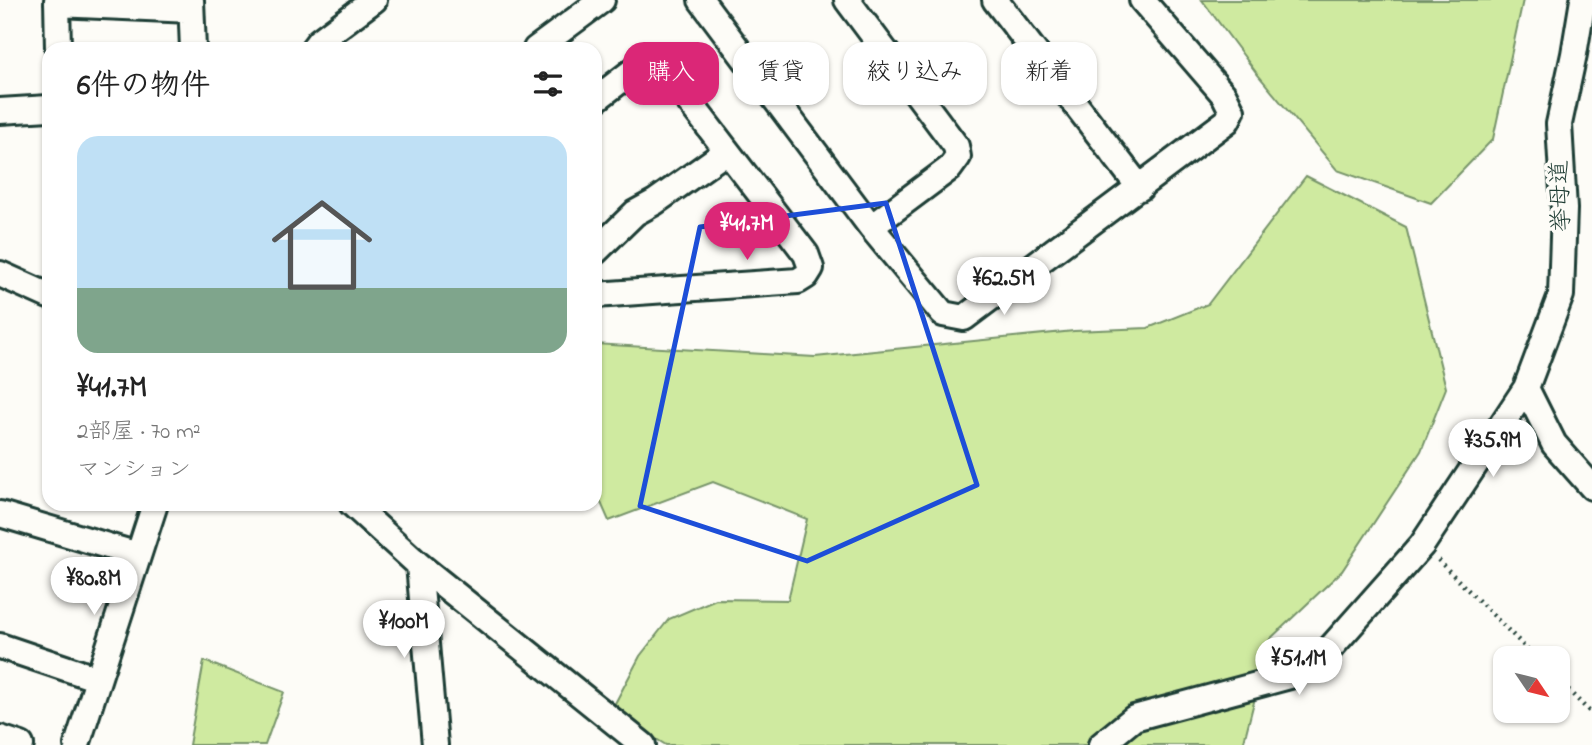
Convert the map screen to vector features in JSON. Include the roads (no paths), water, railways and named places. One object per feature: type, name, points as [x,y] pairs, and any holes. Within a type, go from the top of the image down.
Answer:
[{"type":"street","points":[[318,42],[374,0]]},
{"type":"street","points":[[545,42],[602,0]]},
{"type":"street","points":[[701,0],[871,227],[943,314],[964,318],[1227,121],[1232,111],[1224,95],[1142,0]]},
{"type":"street","points":[[995,0],[1140,188]]},
{"type":"street","name":"挙母道","points":[[1101,745],[1134,718],[1290,676],[1327,652],[1422,545],[1526,388],[1562,295],[1564,209],[1559,124],[1583,0]]},
{"type":"street","points":[[848,1],[956,146],[958,157],[950,169],[871,227]]},
{"type":"street","points":[[58,42],[57,2],[191,5],[193,42]]},
{"type":"street","points":[[602,95],[647,60],[662,66],[806,254],[811,268],[806,276],[797,281],[602,295]]},
{"type":"street","points":[[0,111],[42,108]]},
{"type":"street","points":[[602,245],[635,213],[727,151]]},
{"type":"street","points":[[0,274],[42,293]]},
{"type":"street","points":[[1526,388],[1553,444],[1592,487]]},
{"type":"street","points":[[76,745],[153,511]]},
{"type":"street","points":[[360,511],[419,565],[643,745]]},
{"type":"street","points":[[0,514],[138,555]]},
{"type":"street","points":[[419,565],[435,745]]},
{"type":"street","points":[[0,646],[98,679]]},
{"type":"street","points":[[0,738],[21,745]]}]
